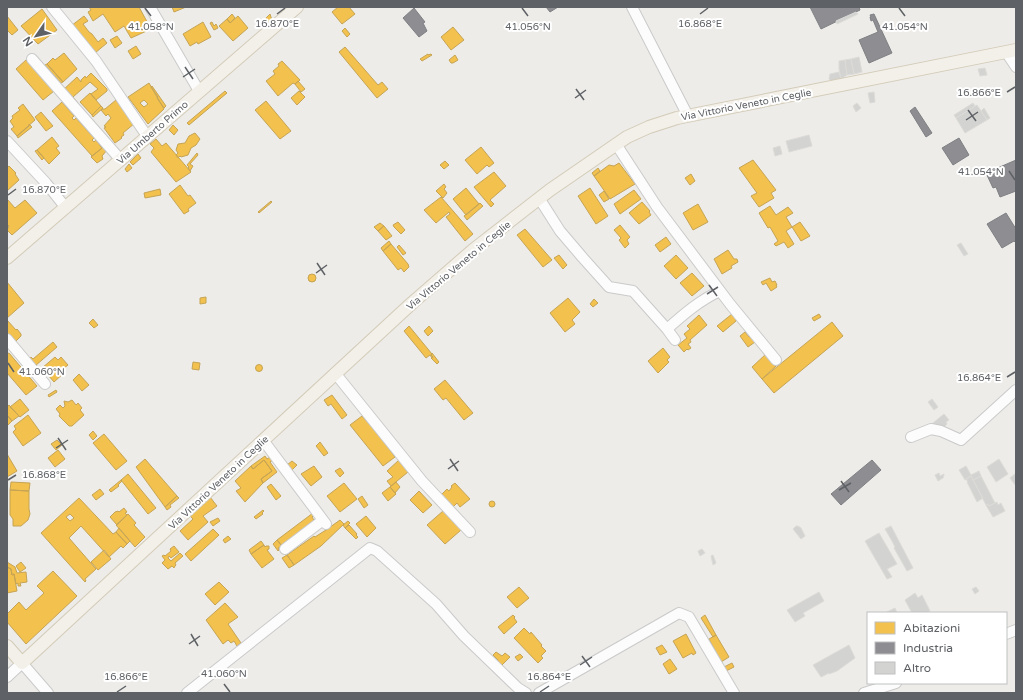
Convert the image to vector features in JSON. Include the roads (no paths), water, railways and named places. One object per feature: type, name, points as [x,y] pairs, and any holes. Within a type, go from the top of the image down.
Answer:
[{"type":"main road","name":"Via Umberto Primo","points":[[7,258],[297,7]]},
{"type":"main road","name":"Via Vittorio Veneto in Ceglie","points":[[22,663],[412,303],[473,250],[539,198],[627,137],[649,127],[677,118],[1011,51]]},
{"type":"main road","points":[[7,646],[22,663]]},
{"type":"street","points":[[52,7],[96,61],[147,136]]},
{"type":"street","points":[[150,7],[199,91]]},
{"type":"street","points":[[632,7],[688,116]]},
{"type":"street","points":[[1011,51],[1016,67]]},
{"type":"street","points":[[32,59],[120,159]]},
{"type":"street","points":[[7,141],[46,183],[66,208]]},
{"type":"street","points":[[616,144],[657,207],[720,291],[776,360]]},
{"type":"street","points":[[539,198],[560,230],[610,287],[634,291],[675,340]]},
{"type":"street","points":[[667,329],[698,302],[720,291]]},
{"type":"street","points":[[9,345],[46,384]]},
{"type":"street","points":[[335,373],[422,481],[470,532]]},
{"type":"street","points":[[911,437],[931,429],[941,431],[961,440],[1016,390]]},
{"type":"street","points":[[263,440],[324,522],[285,550]]},
{"type":"street","points":[[187,693],[370,548],[377,551],[436,604],[464,636],[518,688],[526,693]]},
{"type":"street","points":[[539,693],[679,613],[689,617],[734,693]]},
{"type":"street","points":[[22,663],[48,693]]},
{"type":"street","name":"Via Vittorio Veneto in Ceglie","points":[[7,677],[22,663]]},
{"type":"street","points":[[864,693],[893,684]]}]
